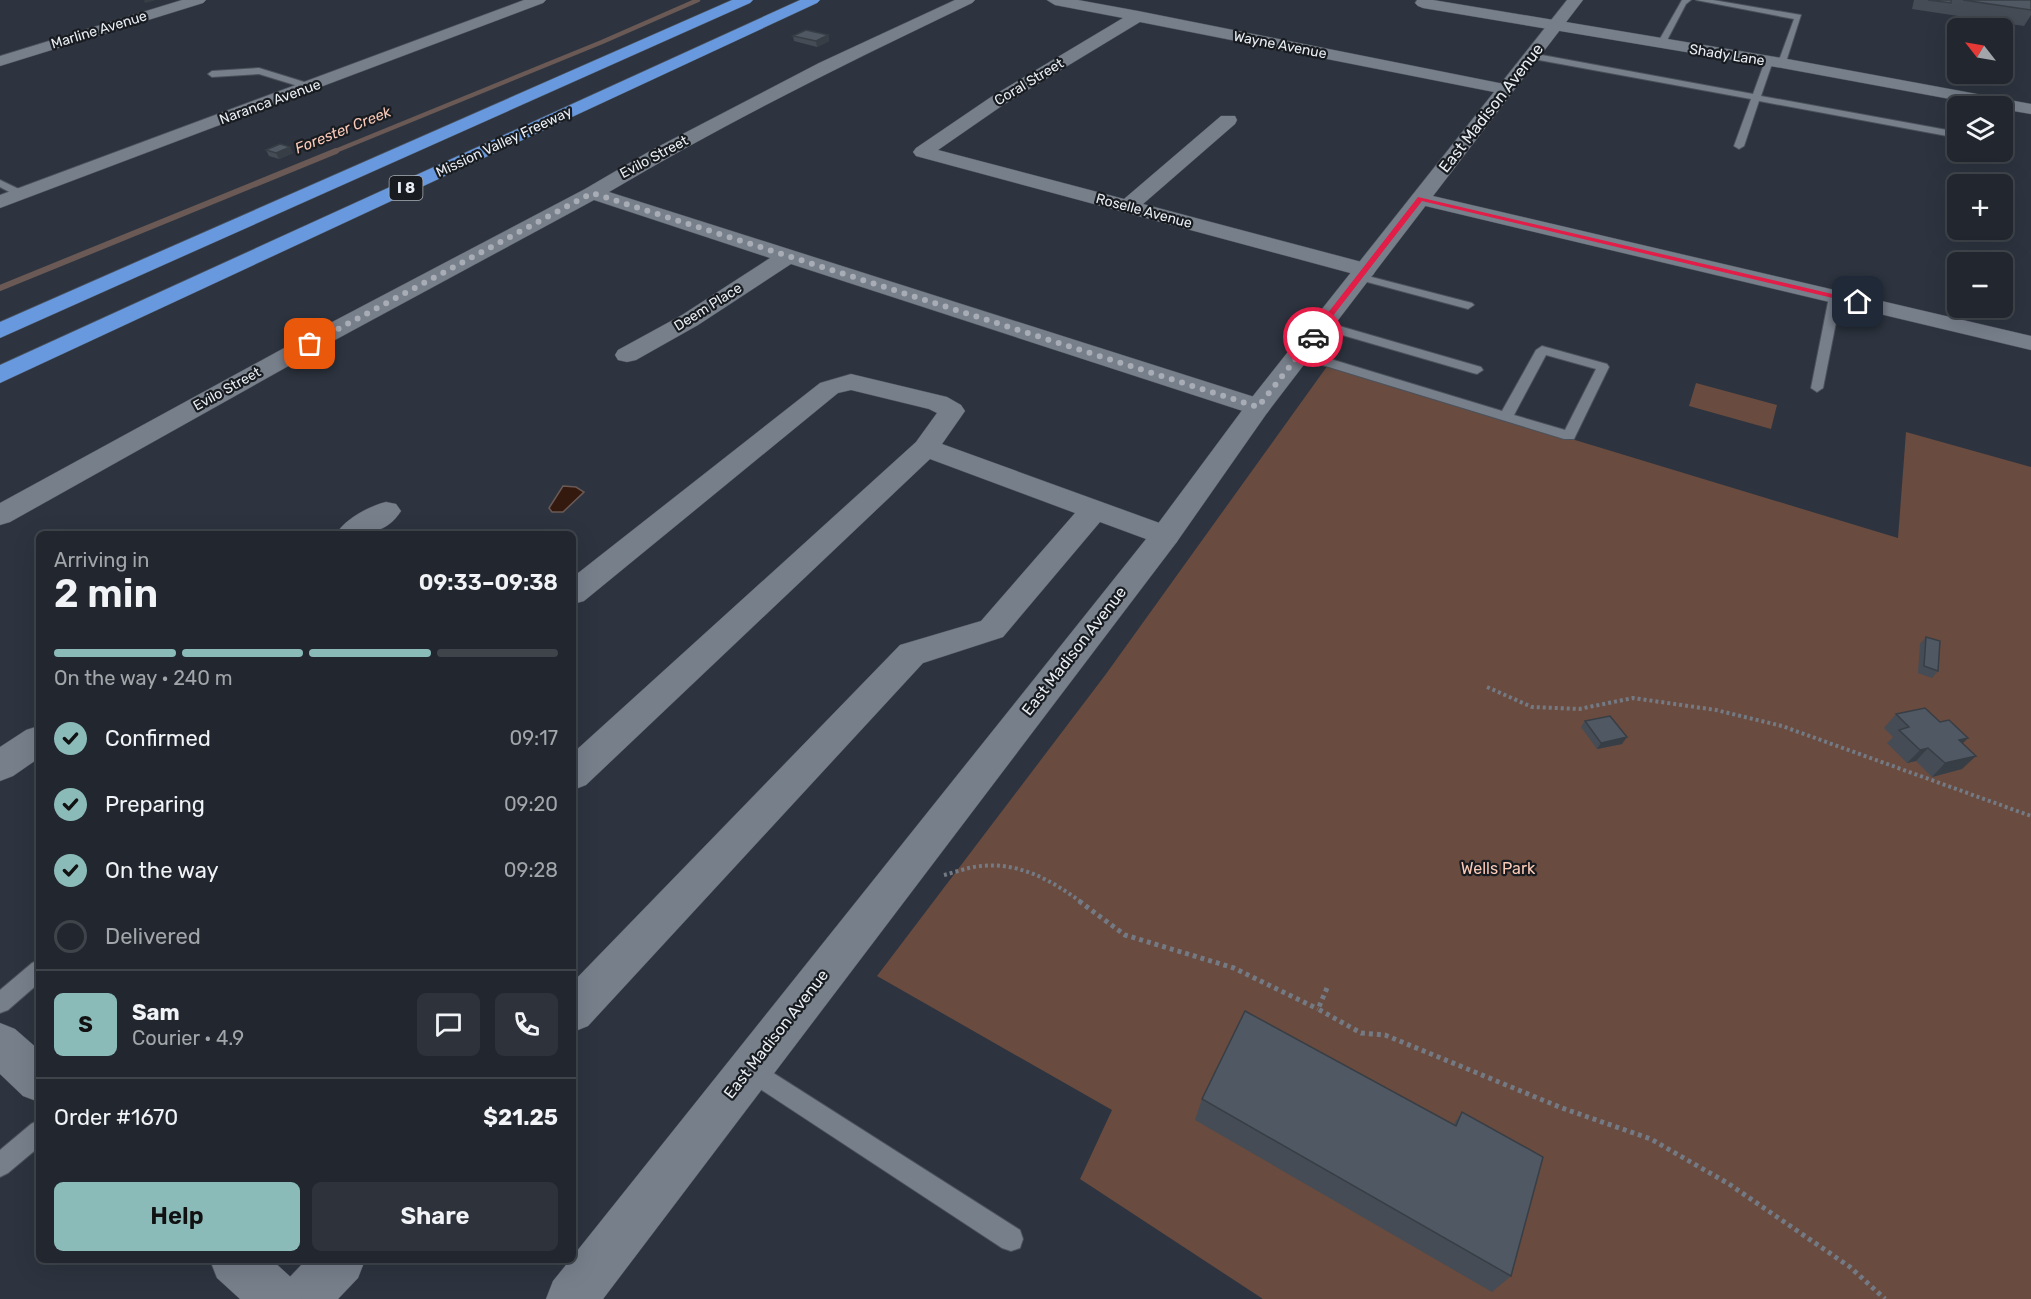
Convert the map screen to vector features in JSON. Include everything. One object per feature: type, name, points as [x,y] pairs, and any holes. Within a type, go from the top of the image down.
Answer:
[{"type":"highway","points":[[642,46],[730,0]]},
{"type":"highway","name":"Mission Valley Freeway","points":[[0,331],[745,0]]},
{"type":"highway","name":"Mission Valley Freeway","points":[[0,375],[812,0]]},
{"type":"street","name":"Marline Avenue","points":[[0,61],[198,0]]},
{"type":"street","name":"Naranca Avenue","points":[[0,202],[538,0]]},
{"type":"street","name":"Evilo Street","points":[[0,515],[326,335],[592,193],[657,155],[825,66],[967,0]]},
{"type":"street","name":"Wayne Avenue","points":[[1055,0],[1504,89]]},
{"type":"street","name":"East Madison Avenue","points":[[571,1299],[1165,536],[1258,407],[1575,0]]},
{"type":"street","name":"Shady Lane","points":[[1423,3],[1775,62],[2031,109]]},
{"type":"street","name":"Coral Street","points":[[923,153],[997,101],[1138,16]]},
{"type":"street","points":[[1128,207],[1228,120]]},
{"type":"street","name":"Roselle Avenue","points":[[923,153],[1128,207],[1362,274]]},
{"type":"street","points":[[592,193],[1258,407]]},
{"type":"street","points":[[1420,199],[2031,343]]},
{"type":"street","name":"Deem Place","points":[[627,356],[690,320],[788,256]]},
{"type":"street","points":[[576,591],[829,388],[851,382],[938,403],[952,411],[926,448],[576,772]]},
{"type":"street","points":[[926,448],[1165,536]]},
{"type":"street","points":[[576,1009],[912,654],[963,640],[992,629],[1095,509]]},
{"type":"street","points":[[356,531],[386,511]]},
{"type":"street","points":[[0,766],[36,742]]},
{"type":"street","points":[[238,1263],[277,1299]]},
{"type":"street","points":[[304,1299],[337,1263]]},
{"type":"lane","points":[[1661,44],[1683,3],[1687,0]]},
{"type":"lane","points":[[1700,0],[1798,16],[1756,98],[1738,146]]},
{"type":"lane","points":[[1531,56],[1947,133]]},
{"type":"lane","points":[[212,74],[259,71],[311,87]]},
{"type":"lane","points":[[0,183],[21,194]]},
{"type":"lane","points":[[1362,274],[1468,305]]},
{"type":"lane","points":[[1817,388],[1835,297]]},
{"type":"lane","points":[[1322,325],[1477,370]]},
{"type":"lane","points":[[1300,354],[1506,417],[1569,436],[1603,367],[1542,350],[1506,417]]},
{"type":"lane","points":[[0,1003],[36,973]]},
{"type":"lane","points":[[749,1069],[1011,1239]]},
{"type":"lane","points":[[0,1165],[36,1135]]},
{"type":"path","points":[[1487,687],[1532,707],[1579,709],[1633,698],[1716,710],[1760,720],[1865,755],[2031,816]]},
{"type":"path","points":[[909,863],[939,877],[981,866],[1012,867],[1038,875],[1064,889],[1125,935],[1151,940],[1234,968],[1361,1033],[1384,1035],[1562,1108],[1651,1139],[1729,1184],[1850,1267],[1885,1299]]},
{"type":"path","points":[[1318,1009],[1327,988]]},
{"type":"green space","name":"Wells Park","points":[[1328,365],[1898,538],[1906,432],[2031,467],[2031,1299],[1263,1299],[1080,1179],[1112,1110],[877,976],[1106,674]]},
{"type":"green space","points":[[1696,383],[1777,405],[1771,429],[1689,406]]},
{"type":"shaded area","points":[[563,486],[576,487],[584,492],[563,512],[552,512],[549,508]]},
{"type":"building","points":[[1928,0],[1951,0],[1951,3]]},
{"type":"building","points":[[1963,0],[2031,0],[2031,10]]},
{"type":"building","points":[[806,30],[828,35],[816,41],[793,36]]},
{"type":"building","points":[[280,144],[290,147],[276,153],[266,150]]},
{"type":"building","points":[[1926,637],[1940,641],[1938,671],[1924,666]]},
{"type":"building","points":[[1925,708],[1940,722],[1949,720],[1968,738],[1959,740],[1976,756],[1945,763],[1928,748],[1920,750],[1899,730],[1909,727],[1896,714]]},
{"type":"building","points":[[1610,716],[1627,737],[1601,743],[1585,721]]},
{"type":"building","points":[[1245,1011],[1456,1126],[1462,1112],[1543,1157],[1511,1276],[1202,1099]]},
{"type":"waterway","name":"Forester Creek","points":[[333,152],[602,42],[698,0]]},
{"type":"waterway","name":"Forester Creek","points":[[0,288],[336,151]]},
{"type":"way so far","points":[[310,344],[592,193],[1258,407],[1313,337]]},
{"type":"route","points":[[1313,337],[1420,199],[1858,302]]}]
